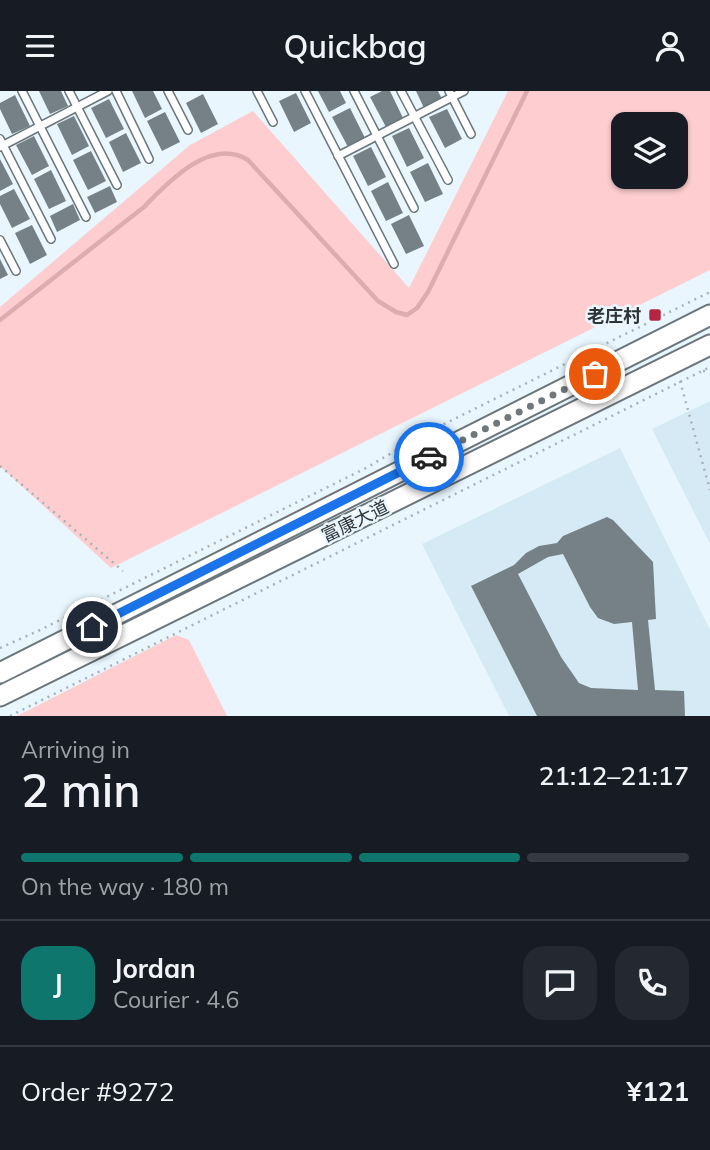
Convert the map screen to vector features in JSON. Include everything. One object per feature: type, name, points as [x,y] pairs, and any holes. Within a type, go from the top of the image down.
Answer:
[{"type":"street","name":"富康大道","points":[[0,673],[710,315]]},
{"type":"street","name":"富康大道","points":[[0,696],[710,345]]},
{"type":"street","points":[[640,351],[652,375]]},
{"type":"street","points":[[525,409],[536,432]]},
{"type":"lane","points":[[22,91],[86,217]]},
{"type":"lane","points":[[69,91],[117,185]]},
{"type":"lane","points":[[51,239],[1,144],[108,91]]},
{"type":"lane","points":[[116,91],[149,159]]},
{"type":"lane","points":[[169,91],[188,130]]},
{"type":"lane","points":[[257,91],[273,122]]},
{"type":"lane","points":[[305,91],[394,264]]},
{"type":"lane","points":[[354,91],[414,208]]},
{"type":"lane","points":[[401,91],[448,180]]},
{"type":"lane","points":[[338,156],[415,117],[450,94],[464,91]]},
{"type":"lane","points":[[450,94],[471,134]]},
{"type":"lane","points":[[0,240],[16,271]]},
{"type":"path","points":[[0,647],[40,630],[354,474],[424,433],[710,292]]},
{"type":"path","points":[[10,716],[710,367]]},
{"type":"path","points":[[680,381],[710,490]]},
{"type":"path","points":[[0,466],[123,571]]},
{"type":"shaded area","points":[[508,91],[710,91],[710,270],[111,568],[0,466],[0,307],[190,145],[253,111],[409,288]]},
{"type":"shaded area","points":[[710,401],[710,544],[652,429]]},
{"type":"shaded area","points":[[620,448],[710,630],[710,716],[509,716],[422,544]]},
{"type":"shaded area","points":[[176,635],[189,640],[227,716],[17,716]]},
{"type":"building","points":[[39,91],[61,91],[68,106],[50,114]]},
{"type":"building","points":[[132,91],[153,91],[162,109],[145,118]]},
{"type":"building","points":[[318,91],[340,91],[346,103],[329,112]]},
{"type":"building","points":[[382,91],[390,91],[403,118],[386,127],[370,97]]},
{"type":"building","points":[[416,91],[438,91],[442,99],[424,108]]},
{"type":"building","points":[[296,93],[311,123],[294,132],[279,101]]},
{"type":"building","points":[[203,94],[218,124],[201,133],[186,103]]},
{"type":"building","points":[[15,95],[30,126],[12,134],[0,109],[0,103]]},
{"type":"building","points":[[109,99],[124,129],[106,138],[91,108]]},
{"type":"building","points":[[350,108],[365,138],[348,147],[332,117]]},
{"type":"building","points":[[447,109],[462,139],[445,148],[429,117]]},
{"type":"building","points":[[165,112],[180,142],[162,151],[147,121]]},
{"type":"building","points":[[74,116],[89,146],[72,155],[57,124]]},
{"type":"building","points":[[409,128],[424,158],[407,167],[392,136]]},
{"type":"building","points":[[126,133],[141,163],[123,172],[109,142]]},
{"type":"building","points":[[34,136],[49,166],[32,175],[16,145]]},
{"type":"building","points":[[371,147],[386,177],[368,186],[353,156]]},
{"type":"building","points":[[91,151],[106,181],[88,190],[73,160]]},
{"type":"building","points":[[0,159],[13,184],[0,191]]},
{"type":"building","points":[[428,163],[443,194],[425,202],[410,172]]},
{"type":"building","points":[[51,170],[66,201],[49,209],[34,179]]},
{"type":"building","points":[[388,182],[403,213],[386,221],[371,191]]},
{"type":"building","points":[[110,186],[117,202],[95,213],[87,197]]},
{"type":"building","points":[[14,189],[30,219],[12,228],[0,204],[0,196]]},
{"type":"building","points":[[73,204],[80,220],[57,232],[50,216]]},
{"type":"building","points":[[409,215],[424,246],[406,254],[391,224]]},
{"type":"building","points":[[32,225],[47,255],[30,264],[15,233]]},
{"type":"building","points":[[0,259],[8,275],[0,279]]},
{"type":"building","points":[[607,517],[653,562],[656,619],[648,620],[655,690],[684,691],[685,716],[537,716],[471,586],[514,565],[526,553],[539,546],[557,543],[563,536]],"holes":[[[563,554],[598,618],[614,624],[632,622],[638,690],[591,688],[579,683],[561,657],[518,574],[548,557]]]},
{"type":"waterway","points":[[0,320],[144,207],[178,175],[205,158],[220,154],[234,154],[248,160],[378,301],[407,315],[417,308],[428,292],[527,91]]},
{"type":"way so far","points":[[429,457],[595,374]]},
{"type":"place","name":"老庄村","points":[[655,315]]},
{"type":"route","points":[[92,627],[429,457]]}]
